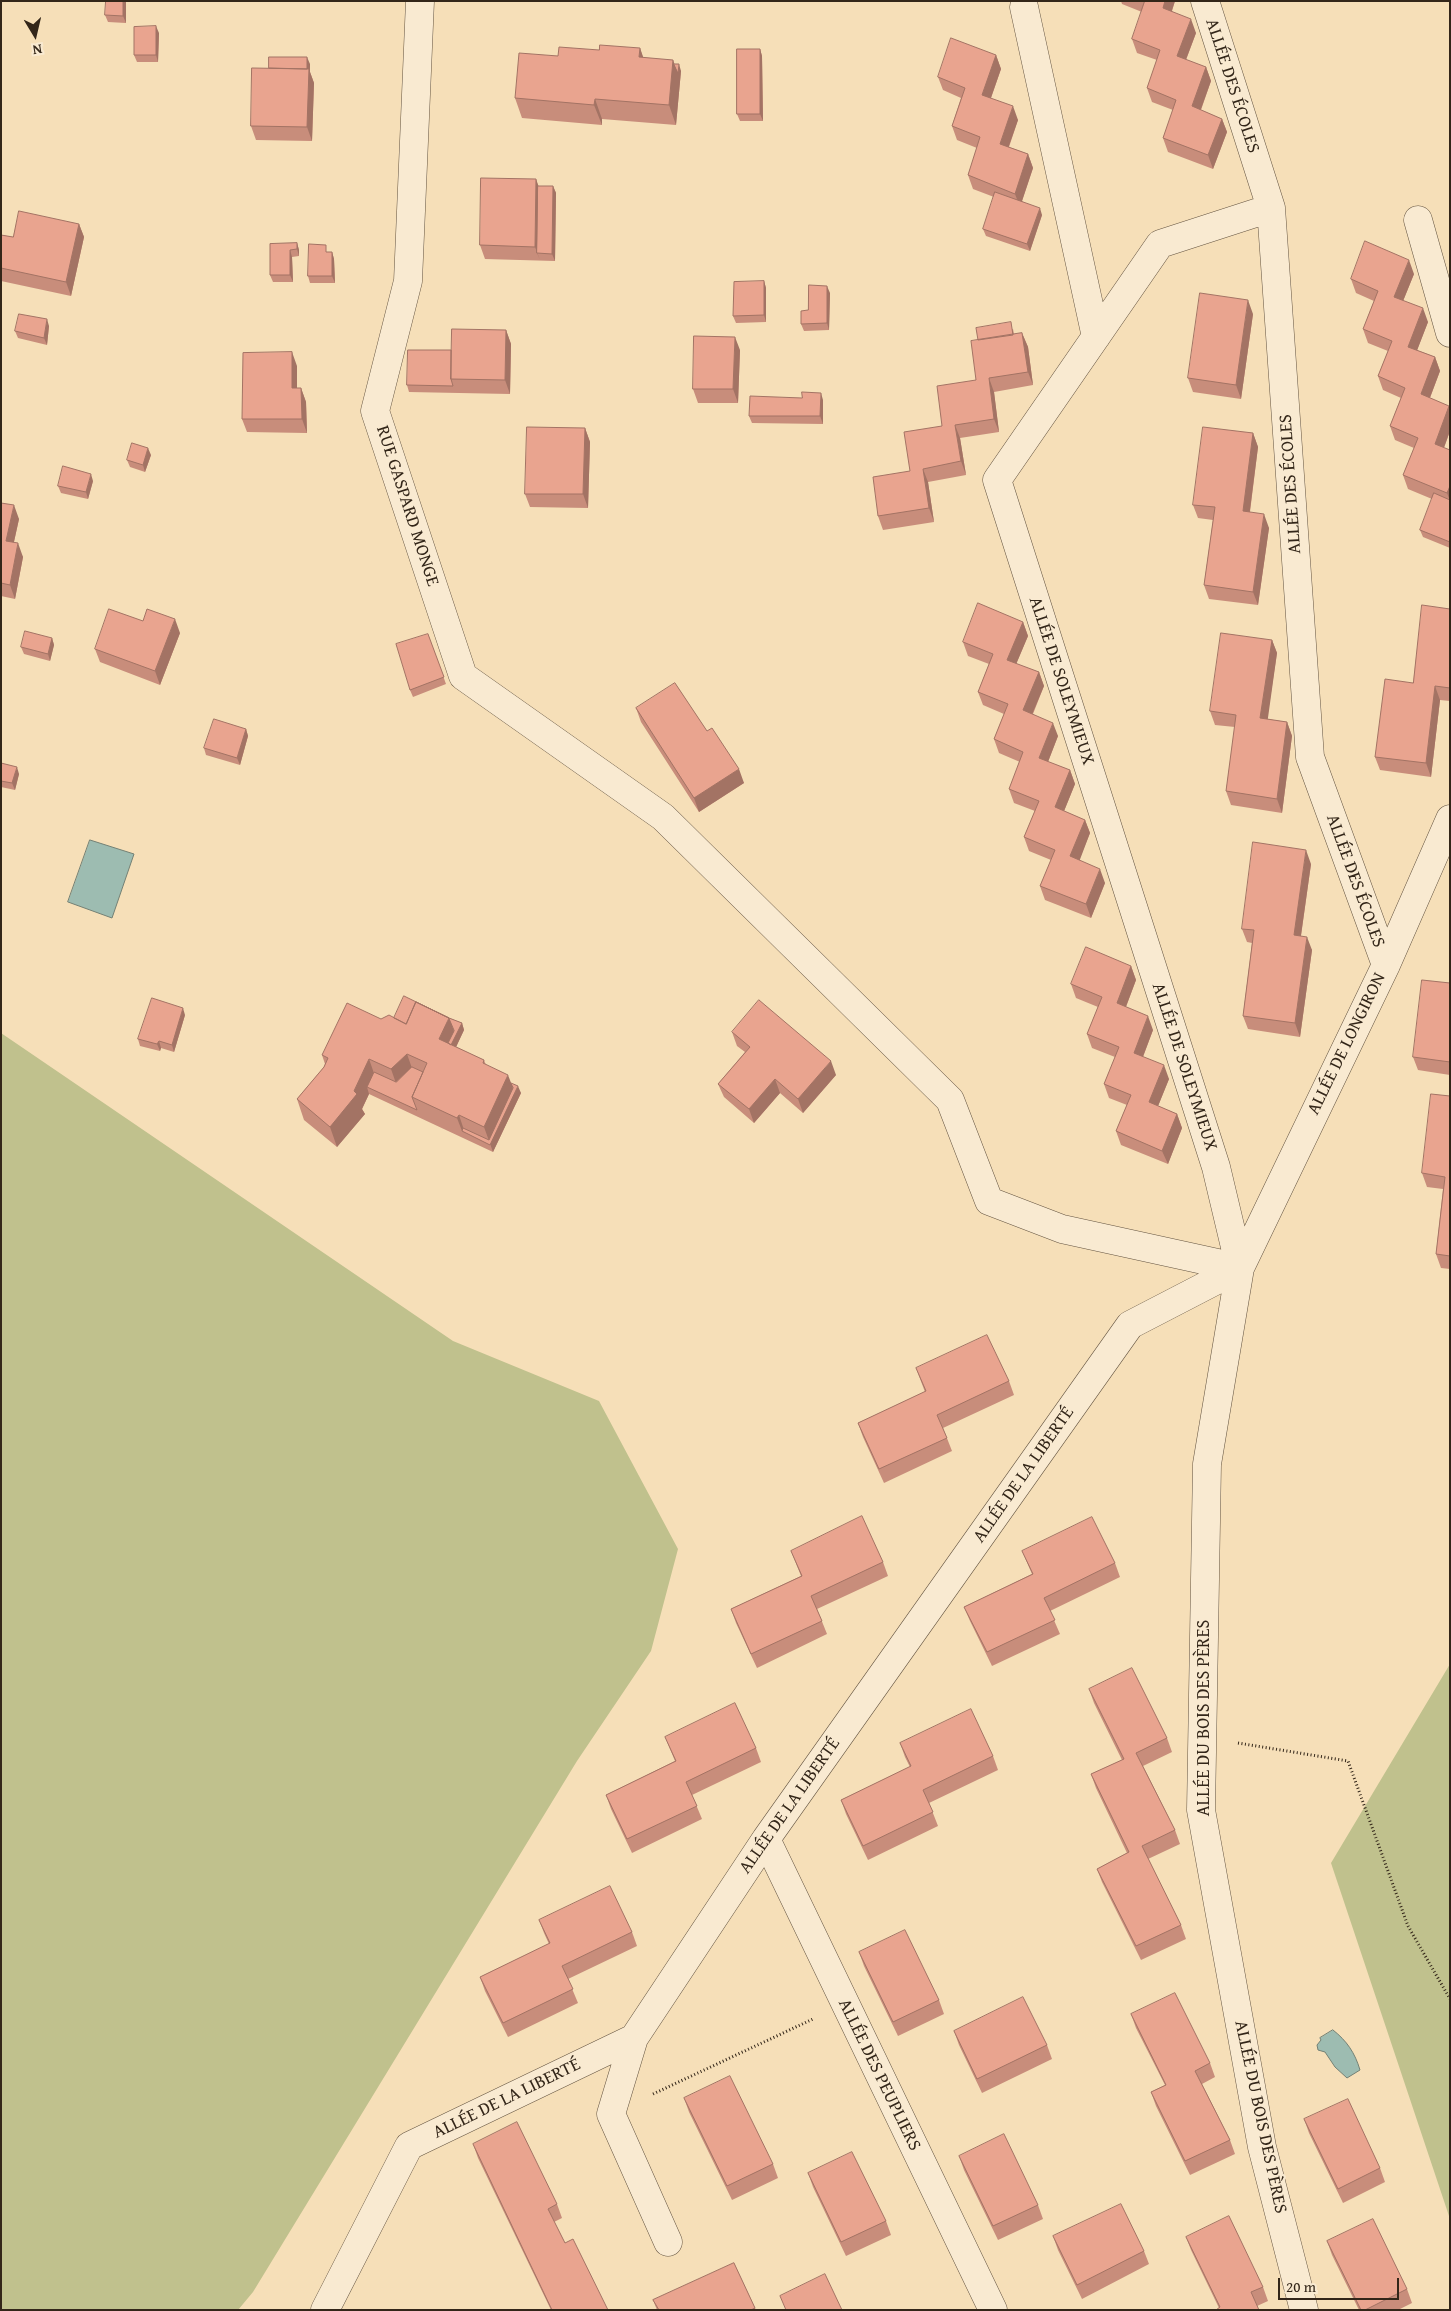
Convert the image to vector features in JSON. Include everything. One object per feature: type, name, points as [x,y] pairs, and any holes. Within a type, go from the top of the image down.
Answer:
[{"type":"street","name":"RUE GASPARD MONGE","points":[[420,1],[408,280],[375,411],[463,676],[663,817],[950,1100],[989,1201],[1062,1229],[1240,1268]]},
{"type":"street","name":"ALLÉE DES ÉCOLES","points":[[1205,1],[1271,208],[1310,757],[1386,965]]},
{"type":"street","points":[[1024,7],[1096,338]]},
{"type":"street","name":"ALLÉE DE SOLEYMIEUX","points":[[1240,1268],[1216,1167],[998,480],[1160,244],[1271,208]]},
{"type":"street","points":[[1418,220],[1450,332]]},
{"type":"street","points":[[1445,830],[1450,869]]},
{"type":"street","name":"ALLÉE DE LONGIRON","points":[[1240,1268],[1386,965],[1445,830]]},
{"type":"street","name":"ALLÉE DU BOIS DES PÈRES","points":[[1240,1268],[1207,1464],[1201,1810],[1262,2147],[1304,2310]]},
{"type":"street","name":"ALLÉE DE LA LIBERTÉ","points":[[325,2310],[409,2146],[634,2038],[766,1839],[1130,1325],[1240,1268]]},
{"type":"street","name":"ALLÉE DES PEUPLIERS","points":[[766,1839],[993,2310]]},
{"type":"street","points":[[634,2038],[611,2114],[668,2242]]},
{"type":"path","points":[[1203,1737],[1348,1761],[1408,1926],[1450,1999]]},
{"type":"path","points":[[611,2114],[845,2004]]},
{"type":"green space","points":[[1,1033],[453,1341],[599,1401],[678,1549],[651,1651],[577,1761],[253,2292],[238,2310],[1,2310]]},
{"type":"green space","points":[[1450,1664],[1450,2219],[1331,1863]]},
{"type":"water","points":[[90,840],[134,854],[112,918],[68,902]]},
{"type":"water","points":[[1333,2030],[1350,2048],[1360,2070],[1347,2078],[1335,2067],[1325,2052],[1318,2050],[1317,2045],[1321,2040],[1320,2038]]},
{"type":"building","points":[[106,1],[123,1],[123,16],[105,15]]},
{"type":"building","points":[[1145,1],[1165,1],[1163,8],[1191,19],[1177,56],[1206,67],[1192,106],[1222,119],[1208,155],[1163,138],[1176,100],[1147,88],[1160,50],[1132,39]]},
{"type":"building","points":[[156,26],[156,55],[134,55],[134,27]]},
{"type":"building","points":[[951,38],[996,55],[982,95],[1013,106],[1000,144],[1028,154],[1015,194],[968,175],[980,137],[952,126],[965,88],[938,77]]},
{"type":"building","points":[[600,45],[640,48],[639,57],[673,60],[669,105],[595,99],[594,105],[515,98],[519,53],[558,56],[559,47],[599,50]]},
{"type":"building","points":[[737,49],[760,49],[760,114],[737,114]]},
{"type":"building","points":[[269,57],[307,57],[307,69],[269,68]]},
{"type":"building","points":[[674,64],[679,64],[678,73]]},
{"type":"building","points":[[252,68],[309,69],[307,127],[251,126]]},
{"type":"building","points":[[481,178],[536,179],[535,247],[480,245]]},
{"type":"building","points":[[538,186],[553,186],[552,254],[537,253]]},
{"type":"building","points":[[995,192],[1040,208],[1027,244],[983,229]]},
{"type":"building","points":[[19,211],[79,224],[66,282],[1,268],[1,235],[13,237]]},
{"type":"building","points":[[1365,241],[1409,260],[1394,297],[1423,308],[1408,347],[1435,357],[1421,394],[1449,406],[1435,444],[1450,450],[1450,486],[1447,493],[1403,475],[1418,438],[1390,426],[1405,388],[1378,376],[1392,341],[1363,329],[1378,291],[1351,279]]},
{"type":"building","points":[[297,243],[297,249],[290,250],[290,275],[270,275],[270,244]]},
{"type":"building","points":[[309,244],[326,245],[326,252],[332,252],[332,276],[308,276]]},
{"type":"building","points":[[764,281],[764,315],[733,316],[734,282]]},
{"type":"building","points":[[809,285],[827,286],[827,323],[801,324],[801,311],[808,310]]},
{"type":"building","points":[[1200,293],[1248,300],[1236,385],[1188,378]]},
{"type":"building","points":[[19,314],[47,319],[44,338],[15,331]]},
{"type":"building","points":[[1011,322],[1013,335],[978,340],[976,328]]},
{"type":"building","points":[[452,329],[506,330],[505,380],[451,379]]},
{"type":"building","points":[[1022,333],[1028,372],[989,378],[994,419],[955,425],[961,461],[923,469],[929,508],[878,516],[873,477],[910,471],[904,432],[942,426],[937,386],[976,380],[971,341]]},
{"type":"building","points":[[694,336],[735,337],[733,389],[693,389]]},
{"type":"building","points":[[408,350],[451,350],[451,379],[453,386],[407,385]]},
{"type":"building","points":[[292,352],[292,388],[301,388],[302,419],[242,419],[243,353]]},
{"type":"building","points":[[802,392],[821,393],[820,416],[749,416],[750,396],[802,398]]},
{"type":"building","points":[[527,427],[585,428],[583,494],[525,494]]},
{"type":"building","points":[[1203,427],[1253,433],[1243,511],[1264,514],[1253,592],[1204,585],[1215,507],[1193,505]]},
{"type":"building","points":[[132,443],[148,448],[143,465],[127,460]]},
{"type":"building","points":[[63,466],[91,474],[86,492],[58,486]]},
{"type":"building","points":[[1434,493],[1450,500],[1450,542],[1420,530]]},
{"type":"building","points":[[1,503],[14,505],[6,541],[18,543],[10,585],[1,583]]},
{"type":"building","points":[[978,603],[1023,622],[1007,660],[1039,672],[1023,710],[1053,723],[1039,758],[1070,770],[1055,807],[1085,820],[1070,856],[1100,869],[1086,904],[1040,886],[1055,850],[1024,837],[1039,801],[1009,789],[1023,752],[994,739],[1008,704],[978,692],[993,654],[963,642]]},
{"type":"building","points":[[1422,605],[1450,609],[1450,688],[1435,686],[1426,763],[1375,757],[1385,679],[1413,683]]},
{"type":"building","points":[[109,609],[143,621],[147,609],[175,619],[155,671],[95,649]]},
{"type":"building","points":[[25,631],[52,638],[48,654],[21,647]]},
{"type":"building","points":[[1221,633],[1272,640],[1260,718],[1287,722],[1277,799],[1226,791],[1236,715],[1210,711]]},
{"type":"building","points":[[428,634],[444,677],[410,690],[396,644]]},
{"type":"building","points":[[675,683],[707,731],[712,728],[739,769],[694,798],[636,708]]},
{"type":"building","points":[[214,719],[246,729],[237,758],[204,748]]},
{"type":"building","points":[[1,763],[17,767],[12,783],[1,781]]},
{"type":"building","points":[[1253,842],[1306,850],[1294,935],[1307,937],[1295,1023],[1243,1016],[1254,930],[1242,929]]},
{"type":"building","points":[[1086,947],[1131,966],[1117,1003],[1148,1016],[1134,1053],[1164,1065],[1149,1102],[1177,1114],[1162,1151],[1116,1131],[1131,1095],[1104,1084],[1119,1047],[1087,1034],[1102,997],[1071,984]]},
{"type":"building","points":[[1422,980],[1450,983],[1450,1062],[1413,1057]]},
{"type":"building","points":[[404,996],[449,1018],[416,1002],[406,1024],[394,1018]]},
{"type":"building","points":[[152,998],[183,1008],[172,1045],[159,1041],[157,1044],[138,1039]]},
{"type":"building","points":[[759,1000],[831,1061],[798,1099],[775,1079],[749,1109],[718,1084],[750,1047],[732,1032]]},
{"type":"building","points":[[416,1002],[449,1018],[439,1039],[484,1060],[483,1063],[508,1075],[484,1127],[459,1115],[457,1118],[412,1097],[427,1063],[407,1054],[391,1069],[369,1059],[354,1091],[357,1094],[330,1127],[297,1099],[324,1067],[328,1058],[322,1055],[347,1003],[381,1019],[389,1015],[406,1024]]},
{"type":"building","points":[[449,1018],[462,1023],[451,1045],[448,1043],[454,1031]]},
{"type":"building","points":[[412,1067],[423,1072],[412,1097],[417,1110],[367,1087],[374,1072],[396,1082]]},
{"type":"building","points":[[511,1083],[518,1086],[490,1145],[462,1131],[463,1128],[489,1140],[513,1088]]},
{"type":"building","points":[[1431,1094],[1450,1096],[1450,1256],[1436,1254],[1445,1177],[1422,1173]]},
{"type":"building","points":[[987,1335],[1009,1381],[937,1415],[947,1438],[879,1469],[858,1423],[926,1391],[916,1368]]},
{"type":"building","points":[[862,1516],[883,1562],[811,1596],[822,1621],[751,1654],[731,1609],[802,1576],[791,1551]]},
{"type":"building","points":[[1092,1517],[1115,1563],[1044,1598],[1055,1620],[987,1652],[964,1607],[1033,1574],[1022,1551]]},
{"type":"building","points":[[1132,1668],[1167,1738],[1136,1753],[1175,1830],[1142,1846],[1181,1925],[1136,1946],[1097,1869],[1129,1852],[1091,1774],[1124,1759],[1089,1689]]},
{"type":"building","points":[[735,1703],[756,1748],[686,1782],[697,1806],[627,1839],[606,1795],[676,1761],[665,1737]]},
{"type":"building","points":[[971,1709],[993,1756],[923,1790],[933,1812],[863,1846],[841,1800],[911,1766],[900,1743]]},
{"type":"building","points":[[610,1886],[632,1932],[562,1966],[573,1989],[503,2023],[480,1977],[550,1943],[539,1920]]},
{"type":"building","points":[[905,1930],[939,2000],[893,2022],[859,1952]]},
{"type":"building","points":[[1175,1993],[1210,2063],[1195,2071],[1230,2140],[1185,2161],[1151,2092],[1166,2085],[1131,2014]]},
{"type":"building","points":[[1023,1997],[1047,2045],[977,2079],[954,2031]]},
{"type":"building","points":[[730,2076],[773,2164],[727,2186],[684,2098]]},
{"type":"building","points":[[1348,2099],[1380,2168],[1338,2189],[1304,2119]]},
{"type":"building","points":[[517,2122],[557,2204],[548,2209],[565,2243],[573,2239],[608,2310],[552,2310],[473,2144]]},
{"type":"building","points":[[1004,2134],[1038,2205],[993,2226],[959,2156]]},
{"type":"building","points":[[852,2152],[886,2221],[841,2242],[808,2173]]},
{"type":"building","points":[[1121,2204],[1144,2251],[1077,2285],[1053,2236]]},
{"type":"building","points":[[1229,2216],[1263,2287],[1251,2292],[1259,2310],[1216,2310],[1220,2307],[1186,2237]]},
{"type":"building","points":[[1373,2219],[1407,2289],[1365,2310],[1361,2310],[1327,2241]]},
{"type":"building","points":[[734,2263],[755,2308],[751,2310],[659,2310],[653,2300]]},
{"type":"building","points":[[825,2274],[842,2310],[786,2310],[780,2296]]}]
